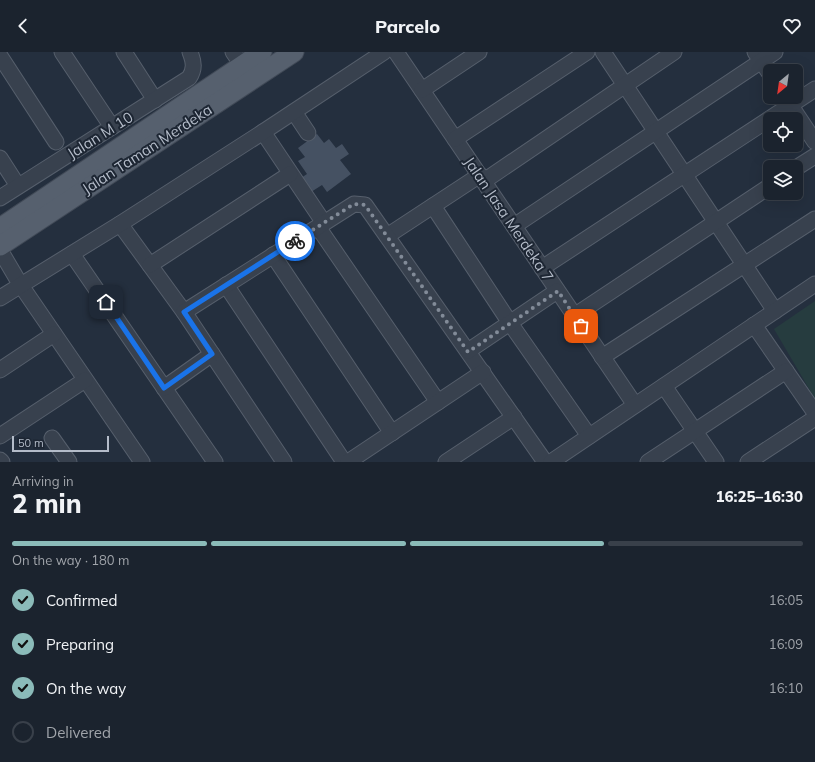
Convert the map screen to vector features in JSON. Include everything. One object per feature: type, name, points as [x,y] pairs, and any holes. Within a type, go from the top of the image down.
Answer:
[{"type":"main road","name":"Jalan Taman Merdeka","points":[[0,228],[237,58],[262,52]]},
{"type":"main road","name":"Jalan Taman Merdeka","points":[[0,246],[294,52]]},
{"type":"street","points":[[62,52],[112,127]]},
{"type":"street","points":[[124,52],[155,100]]},
{"type":"street","points":[[0,298],[20,284],[120,224],[264,132],[384,52]]},
{"type":"street","name":"Jalan Jasa Merdeka 7","points":[[396,52],[635,406]]},
{"type":"street","points":[[422,90],[479,52]]},
{"type":"street","points":[[455,139],[587,52]]},
{"type":"street","points":[[603,52],[775,311]]},
{"type":"street","points":[[387,236],[433,206],[482,178],[674,52]]},
{"type":"street","points":[[514,226],[655,132],[758,57],[775,52]]},
{"type":"street","points":[[0,56],[56,142]]},
{"type":"street","name":"Jalan M 10","points":[[0,198],[189,78],[192,72],[192,59]]},
{"type":"street","points":[[803,94],[815,89]]},
{"type":"street","points":[[542,268],[684,174],[784,104]]},
{"type":"street","points":[[790,104],[815,142]]},
{"type":"street","points":[[294,112],[308,133]]},
{"type":"street","points":[[264,132],[321,225],[438,402]]},
{"type":"street","points":[[803,164],[815,156]]},
{"type":"street","points":[[0,158],[18,186]]},
{"type":"street","points":[[150,265],[290,174]]},
{"type":"street","points":[[574,316],[763,191]]},
{"type":"street","points":[[184,312],[354,204],[365,205],[545,462]]},
{"type":"street","points":[[433,206],[510,323],[589,436]]},
{"type":"street","points":[[602,357],[815,219]]},
{"type":"street","points":[[120,224],[184,312],[284,462]]},
{"type":"street","points":[[0,250],[20,284],[142,462]]},
{"type":"street","points":[[72,254],[215,462]]},
{"type":"street","points":[[273,255],[392,433]]},
{"type":"street","points":[[551,462],[815,284]]},
{"type":"street","points":[[226,285],[351,461],[482,372]]},
{"type":"street","points":[[468,352],[558,291]]},
{"type":"street","points":[[754,326],[815,413]]},
{"type":"street","points":[[0,370],[54,334]]},
{"type":"street","points":[[164,388],[212,354]]},
{"type":"street","points":[[648,462],[786,371]]},
{"type":"street","points":[[0,436],[85,380]]},
{"type":"street","points":[[664,386],[716,462]]},
{"type":"street","points":[[446,462],[514,417]]},
{"type":"street","points":[[748,462],[815,418]]},
{"type":"street","points":[[52,438],[69,462]]},
{"type":"green space","points":[[815,301],[815,399],[774,329]]},
{"type":"building","points":[[317,134],[324,143],[329,139],[336,148],[342,144],[349,154],[340,160],[351,174],[327,192],[322,185],[311,192],[301,178],[307,174],[298,161],[305,157],[298,148]]},
{"type":"way so far","points":[[295,241],[354,204],[365,205],[468,352],[558,291],[581,326]]},
{"type":"route","points":[[106,302],[164,388],[212,354],[184,312],[295,241]]}]
